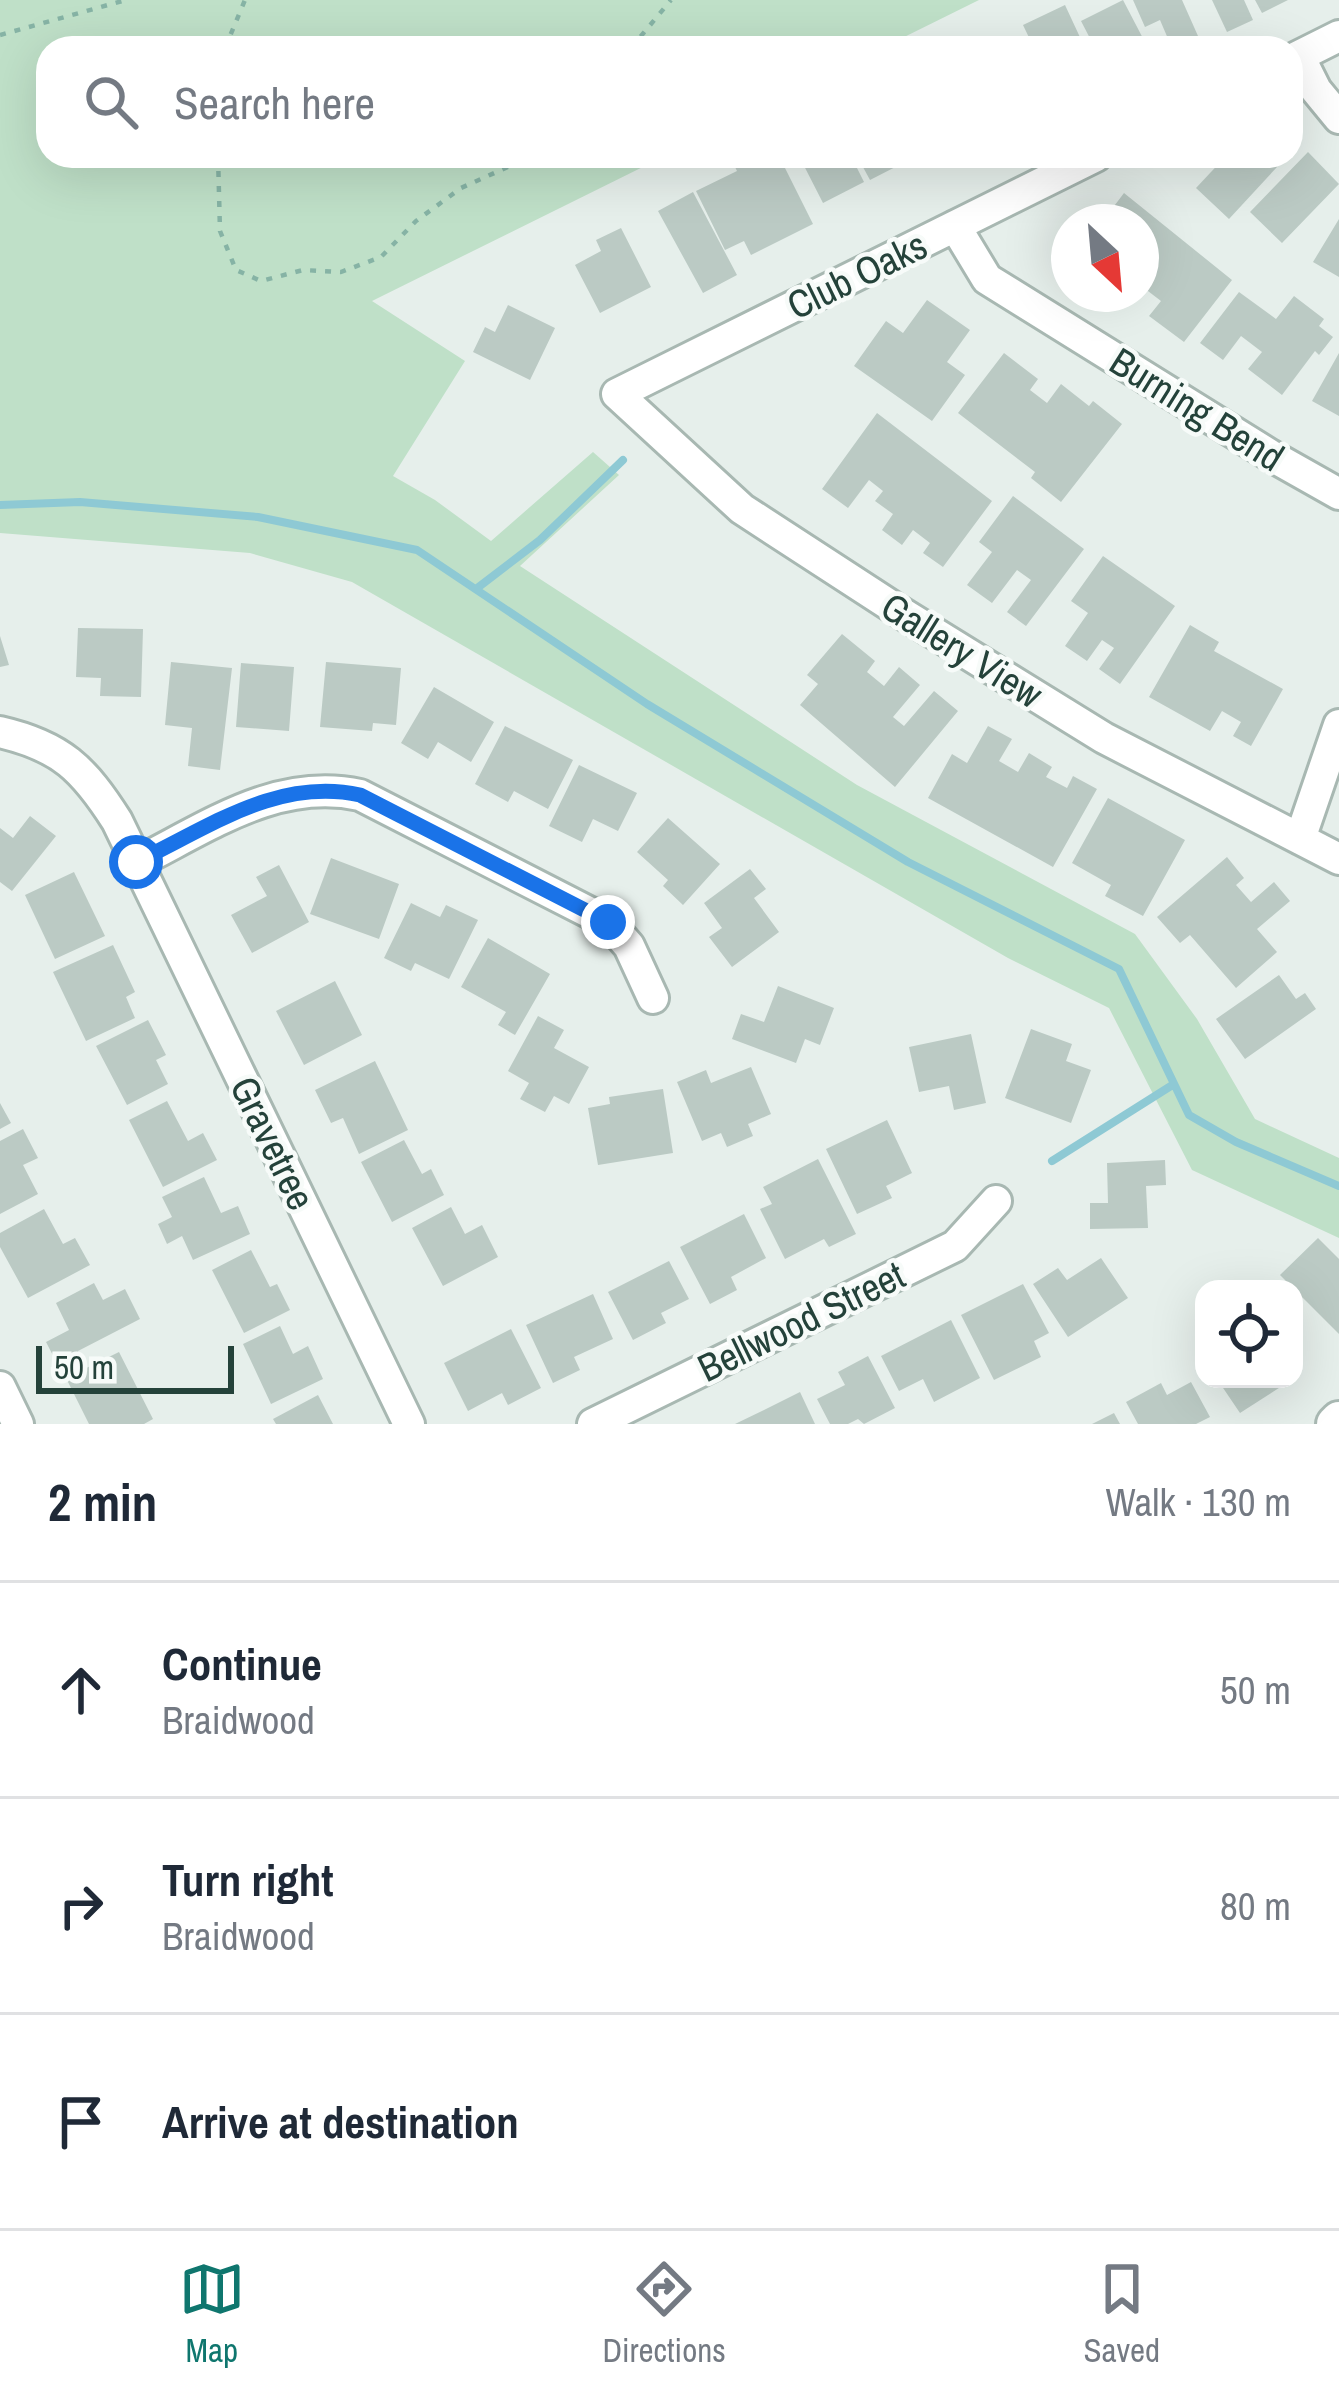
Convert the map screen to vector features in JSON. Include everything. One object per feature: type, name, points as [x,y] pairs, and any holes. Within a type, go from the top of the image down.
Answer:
[{"type":"street","points":[[1303,54],[1339,36]]},
{"type":"street","points":[[1303,70],[1339,118]]},
{"type":"street","name":"Club Oaks","points":[[617,394],[1072,168]]},
{"type":"street","name":"Burning Bend","points":[[955,226],[987,279],[1339,494]]},
{"type":"street","name":"Gallery View","points":[[617,394],[698,471],[760,521],[1104,738],[1339,860]]},
{"type":"street","points":[[1300,839],[1339,725]]},
{"type":"street","name":"Gravetree","points":[[0,732],[34,740],[75,764],[105,802],[409,1424]]},
{"type":"street","points":[[136,862],[280,795],[335,790],[360,795],[608,922],[629,946],[652,998]]},
{"type":"street","name":"Bellwood Street","points":[[593,1424],[955,1246],[996,1201]]},
{"type":"street","points":[[0,1387],[18,1424]]},
{"type":"path","points":[[0,35],[126,0]]},
{"type":"path","points":[[235,0],[239,12]]},
{"type":"path","points":[[230,36],[245,0]]},
{"type":"path","points":[[641,36],[671,0]]},
{"type":"path","points":[[218,168],[220,231],[236,270],[261,280],[303,270],[340,272],[381,256],[416,221],[461,188],[505,168]]},
{"type":"green space","points":[[0,0],[979,0],[906,36],[36,36],[36,168],[641,168],[372,301],[465,361],[393,476],[491,541],[593,452],[619,475],[520,566],[857,785],[1135,934],[1197,1019],[1255,1119],[1339,1158],[1339,1238],[1192,1170],[1109,1008],[1008,958],[352,582],[250,553],[0,533]]},
{"type":"building","points":[[1123,0],[1142,36],[1089,36],[1081,21]]},
{"type":"building","points":[[1133,0],[1182,0],[1198,36],[1167,36],[1160,20],[1145,27]]},
{"type":"building","points":[[1212,0],[1244,0],[1253,20],[1227,32]]},
{"type":"building","points":[[1255,0],[1288,0],[1262,13]]},
{"type":"building","points":[[1065,5],[1079,36],[1028,36],[1023,25]]},
{"type":"building","points":[[1308,152],[1339,184],[1282,243],[1250,212],[1293,168],[1303,168]]},
{"type":"building","points":[[785,168],[813,224],[751,255],[744,241],[725,250],[696,191],[737,171]]},
{"type":"building","points":[[805,168],[857,168],[864,182],[823,203]]},
{"type":"building","points":[[864,168],[893,168],[870,180]]},
{"type":"building","points":[[1215,168],[1276,168],[1229,219],[1196,188]]},
{"type":"building","points":[[693,192],[737,275],[703,293],[658,211]]},
{"type":"building","points":[[1124,193],[1138,204],[1116,204]]},
{"type":"building","points":[[1339,219],[1339,277],[1313,262]]},
{"type":"building","points":[[1159,221],[1232,280],[1184,342],[1149,316],[1159,312]]},
{"type":"building","points":[[621,228],[651,287],[600,313],[575,265],[601,251],[596,240]]},
{"type":"building","points":[[1239,292],[1276,319],[1294,296],[1324,319],[1319,326],[1333,337],[1319,355],[1315,351],[1282,395],[1248,369],[1262,352],[1241,336],[1223,360],[1200,343]]},
{"type":"building","points":[[927,300],[970,330],[947,362],[965,375],[932,421],[854,366],[886,321],[903,333]]},
{"type":"building","points":[[508,305],[555,328],[530,380],[473,352],[485,327],[495,332]]},
{"type":"building","points":[[1004,353],[1038,379],[1030,390],[1047,403],[1061,384],[1122,424],[1061,502],[1031,478],[1035,472],[958,413]]},
{"type":"building","points":[[1339,353],[1339,416],[1312,401]]},
{"type":"building","points":[[877,413],[992,501],[943,567],[923,553],[930,543],[913,530],[902,545],[882,530],[893,514],[875,501],[883,491],[869,480],[848,508],[822,489]]},
{"type":"building","points":[[1013,496],[1084,549],[1026,626],[1007,612],[1031,580],[1017,570],[992,603],[967,585],[992,552],[979,542]]},
{"type":"building","points":[[1103,556],[1175,606],[1120,684],[1099,669],[1114,648],[1102,640],[1087,661],[1065,646],[1088,613],[1071,601]]},
{"type":"building","points":[[1190,625],[1219,642],[1214,651],[1283,689],[1251,746],[1233,736],[1241,722],[1222,711],[1210,731],[1149,697]]},
{"type":"building","points":[[78,628],[143,629],[141,697],[100,696],[101,678],[76,677]]},
{"type":"building","points":[[842,634],[875,661],[867,672],[884,686],[899,667],[920,685],[893,717],[904,726],[934,691],[958,711],[895,787],[800,705],[818,684],[807,675]]},
{"type":"building","points":[[0,636],[9,665],[0,667]]},
{"type":"building","points":[[171,662],[232,668],[220,770],[188,766],[192,728],[165,725]]},
{"type":"building","points":[[326,662],[401,668],[396,725],[373,723],[372,731],[320,727]]},
{"type":"building","points":[[241,663],[294,667],[289,731],[236,727]]},
{"type":"building","points":[[434,687],[494,722],[471,762],[438,742],[428,759],[401,743]]},
{"type":"building","points":[[505,726],[573,760],[548,809],[514,791],[508,802],[475,784]]},
{"type":"building","points":[[988,726],[1012,739],[999,761],[1018,772],[1029,753],[1052,767],[1046,777],[1067,788],[1073,776],[1097,789],[1053,867],[928,798],[952,754],[967,763]]},
{"type":"building","points":[[579,765],[637,793],[618,831],[593,819],[582,842],[549,826]]},
{"type":"building","points":[[1108,798],[1185,840],[1143,916],[1105,896],[1111,885],[1072,863]]},
{"type":"building","points":[[30,816],[56,836],[12,891],[0,882],[0,828],[13,838]]},
{"type":"building","points":[[668,818],[720,864],[683,905],[663,886],[668,880],[637,852]]},
{"type":"building","points":[[1227,857],[1244,878],[1236,885],[1251,902],[1274,882],[1290,901],[1257,929],[1277,952],[1236,988],[1190,935],[1180,943],[1157,917]]},
{"type":"building","points":[[331,858],[399,884],[379,939],[310,914]]},
{"type":"building","points":[[279,865],[309,922],[252,953],[231,915],[267,896],[256,877]]},
{"type":"building","points":[[750,869],[766,889],[754,898],[779,932],[732,967],[709,937],[722,928],[704,903]]},
{"type":"building","points":[[74,872],[105,936],[55,959],[25,895]]},
{"type":"building","points":[[411,903],[440,917],[446,905],[478,920],[449,979],[415,963],[411,971],[384,958]]},
{"type":"building","points":[[488,938],[550,974],[515,1035],[498,1025],[506,1012],[461,987]]},
{"type":"building","points":[[113,945],[135,992],[126,997],[135,1018],[86,1041],[53,972]]},
{"type":"building","points":[[1279,975],[1296,999],[1305,993],[1316,1009],[1245,1059],[1216,1019]]},
{"type":"building","points":[[335,981],[362,1035],[304,1065],[276,1011]]},
{"type":"building","points":[[778,986],[834,1008],[820,1045],[805,1039],[796,1063],[732,1039],[741,1014],[764,1022]]},
{"type":"building","points":[[538,1016],[564,1030],[554,1048],[589,1067],[569,1104],[554,1096],[545,1112],[520,1099],[529,1083],[508,1071]]},
{"type":"building","points":[[148,1020],[166,1055],[156,1060],[168,1084],[127,1105],[96,1046]]},
{"type":"building","points":[[1031,1029],[1072,1044],[1066,1061],[1091,1070],[1071,1123],[1005,1098]]},
{"type":"building","points":[[971,1034],[986,1103],[954,1110],[949,1086],[919,1092],[909,1047]]},
{"type":"building","points":[[375,1061],[408,1130],[359,1154],[343,1118],[331,1123],[315,1090]]},
{"type":"building","points":[[751,1067],[771,1114],[748,1124],[753,1136],[727,1147],[721,1133],[702,1141],[677,1082],[706,1070],[711,1083]]},
{"type":"building","points":[[663,1089],[673,1153],[598,1165],[588,1108],[610,1104],[609,1097]]},
{"type":"building","points":[[167,1101],[188,1141],[203,1133],[217,1160],[163,1187],[129,1120]]},
{"type":"building","points":[[0,1103],[11,1123],[0,1129]]},
{"type":"building","points":[[887,1120],[912,1173],[886,1186],[892,1198],[857,1214],[826,1149]]},
{"type":"building","points":[[23,1129],[38,1158],[23,1165],[38,1194],[0,1214],[0,1141]]},
{"type":"building","points":[[404,1140],[422,1174],[431,1169],[444,1195],[392,1222],[361,1162]]},
{"type":"building","points":[[818,1159],[856,1234],[829,1247],[824,1239],[785,1259],[760,1209],[772,1204],[763,1187]]},
{"type":"building","points":[[1165,1160],[1166,1185],[1146,1186],[1148,1228],[1090,1229],[1090,1203],[1108,1203],[1107,1163]]},
{"type":"building","points":[[204,1177],[221,1213],[238,1206],[250,1234],[193,1260],[182,1236],[167,1244],[158,1224],[172,1217],[162,1197]]},
{"type":"building","points":[[451,1207],[465,1234],[482,1225],[498,1257],[443,1286],[412,1228]]},
{"type":"building","points":[[44,1209],[63,1244],[75,1238],[90,1265],[28,1298],[0,1247],[0,1233]]},
{"type":"building","points":[[744,1214],[766,1258],[731,1277],[737,1290],[710,1304],[680,1247]]},
{"type":"building","points":[[1318,1238],[1339,1259],[1339,1334],[1303,1298],[1303,1280],[1285,1280],[1280,1275]]},
{"type":"building","points":[[251,1250],[270,1287],[277,1284],[290,1310],[244,1333],[212,1270]]},
{"type":"building","points":[[1101,1258],[1128,1298],[1068,1337],[1033,1284],[1058,1268],[1067,1280]]},
{"type":"building","points":[[669,1261],[689,1299],[661,1313],[666,1323],[633,1340],[608,1292]]},
{"type":"building","points":[[94,1283],[103,1300],[125,1289],[140,1319],[78,1351],[82,1361],[61,1371],[46,1342],[69,1330],[56,1303]]},
{"type":"building","points":[[1023,1284],[1049,1333],[1034,1341],[1041,1357],[994,1380],[961,1315]]},
{"type":"building","points":[[593,1294],[613,1339],[574,1357],[580,1370],[553,1383],[526,1325]]},
{"type":"building","points":[[951,1320],[980,1378],[934,1402],[923,1379],[899,1391],[881,1356]]},
{"type":"building","points":[[280,1326],[293,1354],[308,1346],[323,1379],[271,1404],[243,1344]]},
{"type":"building","points":[[511,1329],[541,1388],[508,1405],[502,1393],[468,1411],[444,1363]]},
{"type":"building","points":[[119,1352],[153,1419],[144,1424],[89,1424],[66,1378]]},
{"type":"building","points":[[868,1356],[895,1408],[864,1424],[858,1419],[830,1424],[817,1399],[845,1385],[838,1372]]},
{"type":"building","points":[[1191,1382],[1210,1417],[1196,1424],[1138,1424],[1126,1402],[1161,1383],[1167,1395]]},
{"type":"building","points":[[1223,1388],[1279,1388],[1240,1413]]},
{"type":"building","points":[[800,1392],[815,1424],[735,1424],[768,1408]]},
{"type":"building","points":[[318,1395],[333,1424],[276,1424],[273,1419]]},
{"type":"building","points":[[1114,1413],[1120,1424],[1092,1424]]},
{"type":"waterway","points":[[476,589],[540,540],[623,460]]},
{"type":"waterway","points":[[0,505],[80,502],[258,517],[417,550],[647,704],[908,862],[1119,969],[1189,1115],[1236,1142],[1339,1186]]},
{"type":"waterway","points":[[1052,1161],[1174,1084]]},
{"type":"route","points":[[136,862],[266,800],[293,791],[335,790],[360,795],[608,922]]}]
